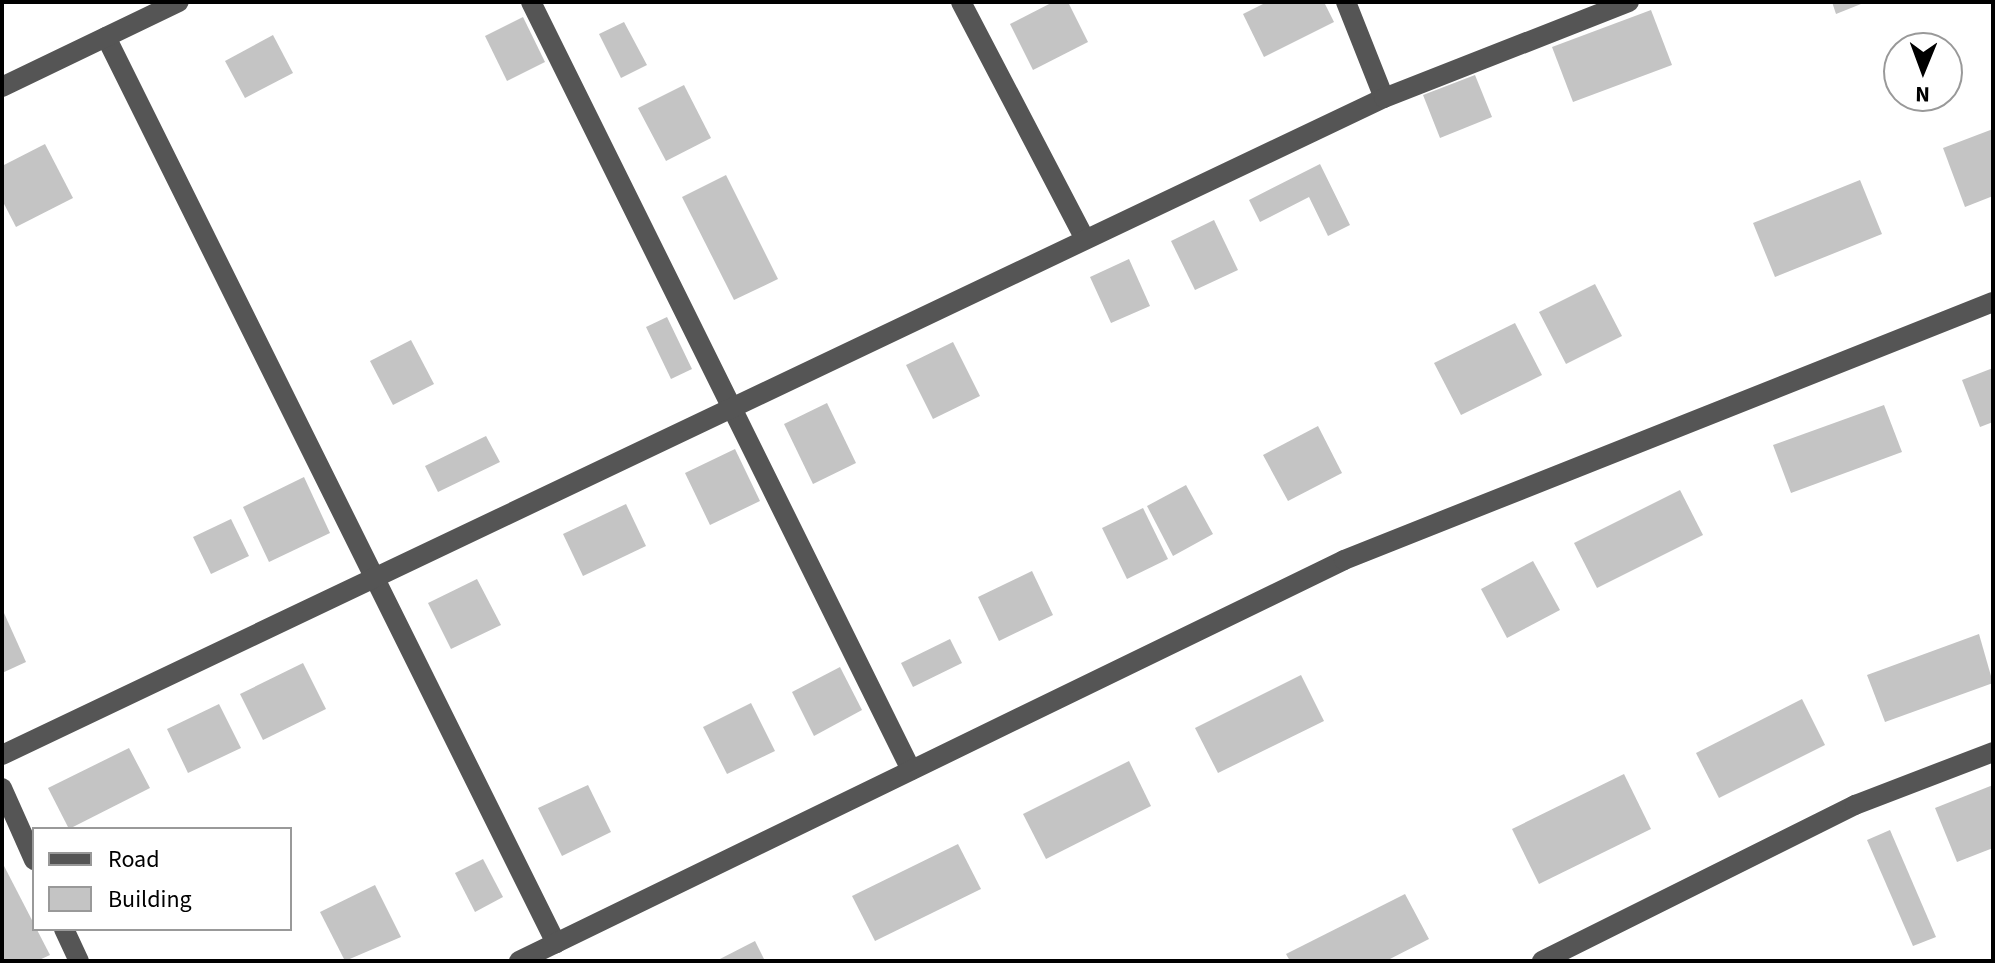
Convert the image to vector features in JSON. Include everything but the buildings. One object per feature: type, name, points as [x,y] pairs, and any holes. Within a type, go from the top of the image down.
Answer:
[{"type":"street","points":[[2,87],[179,2]]},
{"type":"street","points":[[531,2],[911,770]]},
{"type":"street","points":[[961,2],[1085,239]]},
{"type":"street","points":[[1346,2],[1384,98]]},
{"type":"street","points":[[2,755],[1384,98],[1629,2]]},
{"type":"street","points":[[106,37],[556,943]]},
{"type":"street","points":[[519,961],[1344,560],[1993,302]]},
{"type":"street","points":[[1542,961],[1855,805],[1993,752]]},
{"type":"street","points":[[2,788],[32,856]]},
{"type":"street","points":[[65,931],[79,961]]}]
